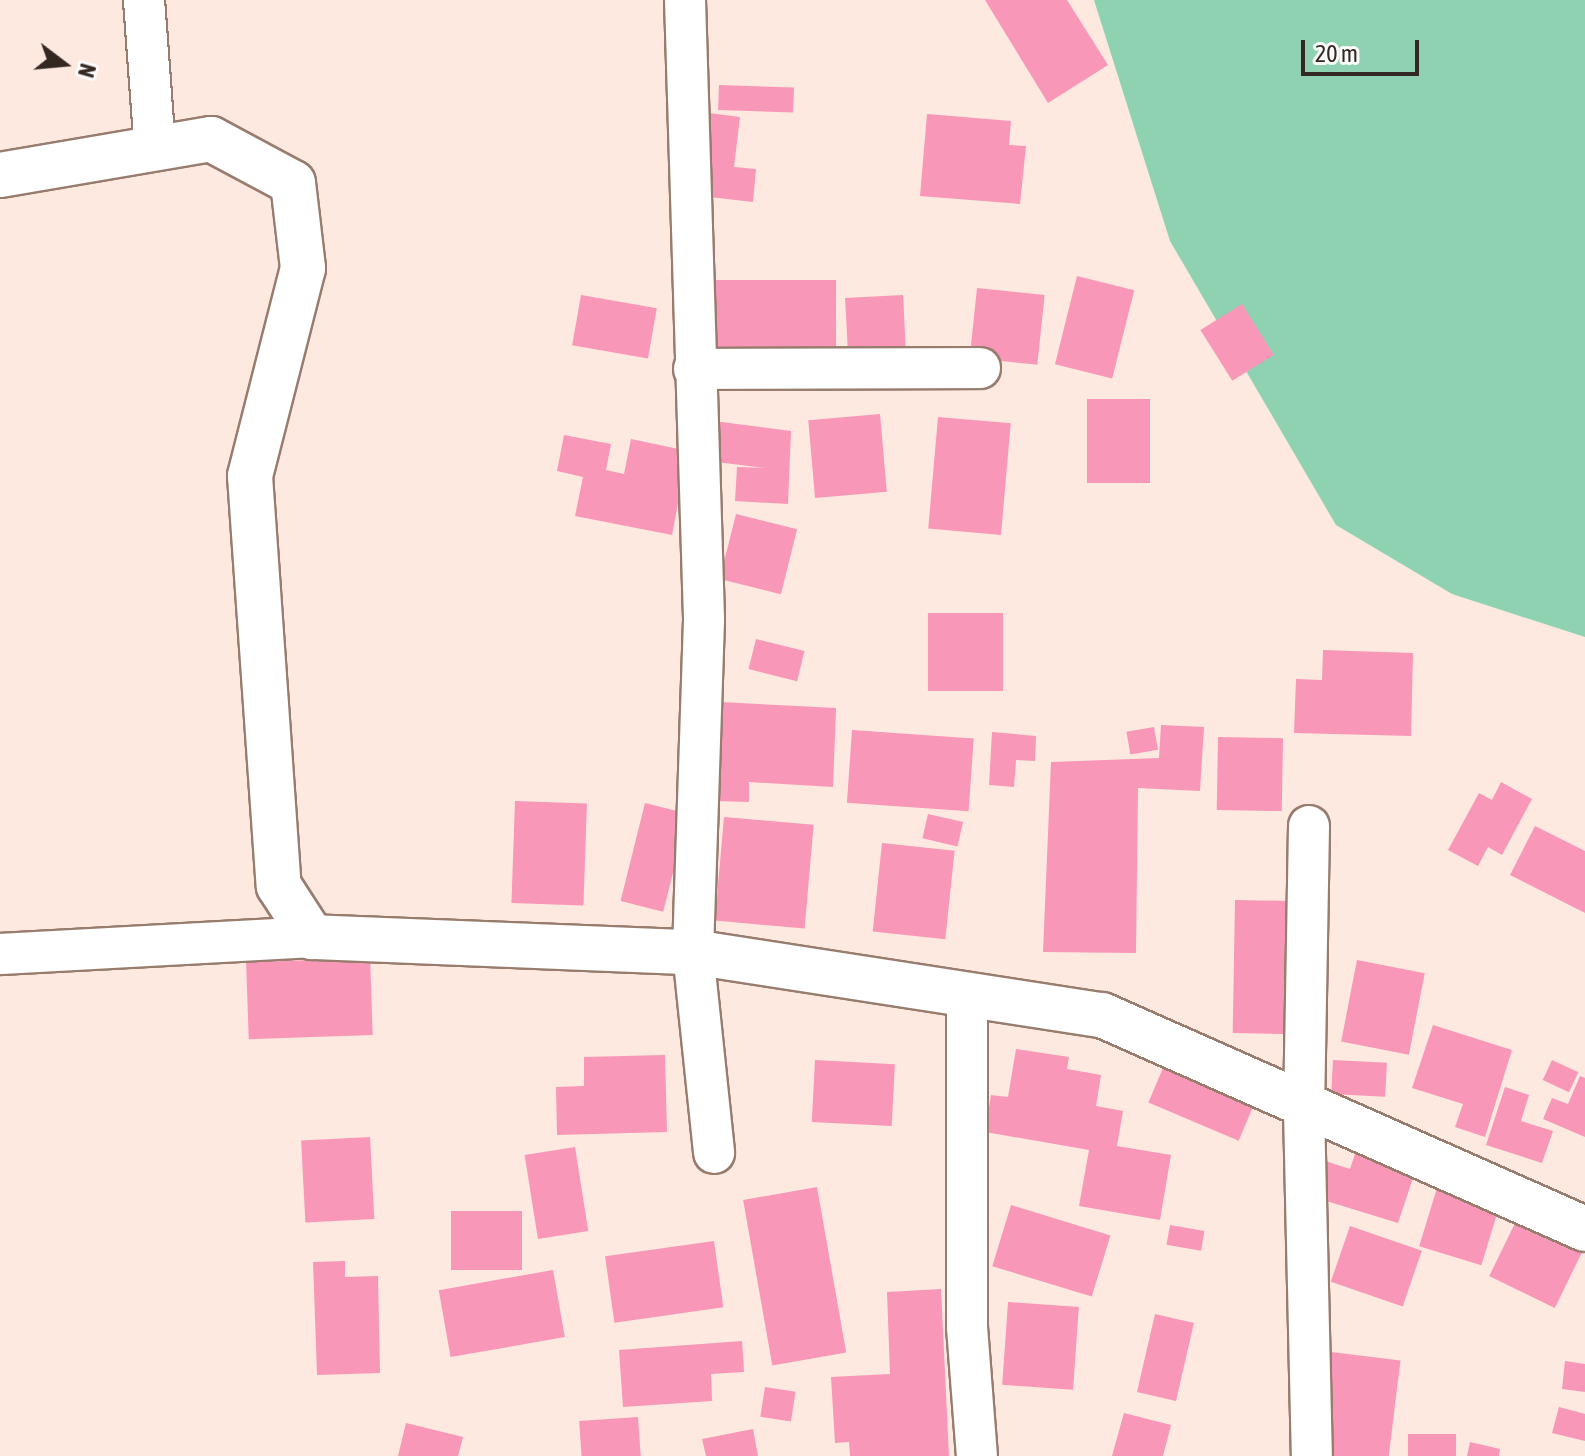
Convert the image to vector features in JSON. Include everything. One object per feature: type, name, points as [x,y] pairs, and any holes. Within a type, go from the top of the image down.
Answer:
[{"type":"street","points":[[144,0],[155,149]]},
{"type":"street","points":[[685,0],[704,620],[693,952],[714,1153]]},
{"type":"street","points":[[0,175],[211,139],[293,183],[303,268],[250,476],[279,886],[312,937]]},
{"type":"street","points":[[694,369],[980,368]]},
{"type":"street","points":[[1309,826],[1304,1110],[1312,1456]]},
{"type":"street","points":[[0,954],[312,937],[693,952],[1102,1015],[1304,1110],[1585,1229]]},
{"type":"street","points":[[967,993],[967,1327],[977,1456]]},
{"type":"green space","points":[[1094,0],[1585,0],[1585,637],[1452,594],[1336,525],[1170,241]]},
{"type":"building","points":[[985,0],[1067,0],[1108,65],[1048,103]]},
{"type":"building","points":[[719,85],[794,88],[793,113],[718,110]]},
{"type":"building","points":[[701,112],[740,117],[734,167],[756,169],[753,202],[692,195]]},
{"type":"building","points":[[927,114],[1011,121],[1009,145],[1026,146],[1020,204],[920,196]]},
{"type":"building","points":[[1077,276],[1134,290],[1112,379],[1055,364]]},
{"type":"building","points":[[702,280],[836,280],[836,347],[702,347]]},
{"type":"building","points":[[977,288],[1045,295],[1037,365],[970,358]]},
{"type":"building","points":[[581,295],[657,308],[648,359],[572,345]]},
{"type":"building","points":[[903,295],[906,361],[849,364],[845,298]]},
{"type":"building","points":[[1242,304],[1274,355],[1232,381],[1200,330]]},
{"type":"building","points":[[1087,399],[1150,399],[1150,483],[1087,483]]},
{"type":"building","points":[[880,414],[887,492],[815,498],[808,420]]},
{"type":"building","points":[[938,417],[1011,423],[1001,535],[928,529]]},
{"type":"building","points":[[714,421],[791,431],[788,504],[735,501],[737,467],[765,468],[709,461]]},
{"type":"building","points":[[564,435],[611,444],[606,470],[624,474],[631,439],[688,451],[672,535],[575,516],[583,477],[557,471]]},
{"type":"building","points":[[736,514],[797,529],[781,594],[720,579]]},
{"type":"building","points":[[928,613],[1003,613],[1003,691],[928,691]]},
{"type":"building","points":[[756,639],[805,651],[797,681],[749,669]]},
{"type":"building","points":[[1323,650],[1413,653],[1411,736],[1294,733],[1296,679],[1322,680]]},
{"type":"building","points":[[720,702],[836,708],[833,787],[749,782],[749,802],[715,801]]},
{"type":"building","points":[[1161,725],[1204,727],[1200,791],[1138,788],[1136,953],[1043,952],[1051,762],[1159,758]]},
{"type":"building","points":[[1154,727],[1158,750],[1130,755],[1126,732]]},
{"type":"building","points":[[852,730],[974,739],[969,811],[847,803]]},
{"type":"building","points":[[992,732],[1036,736],[1035,761],[1016,760],[1014,787],[989,785]]},
{"type":"building","points":[[1218,737],[1283,738],[1282,811],[1217,810]]},
{"type":"building","points":[[1501,782],[1532,799],[1502,855],[1488,847],[1478,866],[1448,850],[1479,793],[1492,800]]},
{"type":"building","points":[[515,801],[587,804],[583,905],[511,903]]},
{"type":"building","points":[[645,803],[688,814],[663,912],[621,901]]},
{"type":"building","points":[[928,814],[963,822],[957,846],[922,838]]},
{"type":"building","points":[[724,817],[814,825],[805,928],[715,921]]},
{"type":"building","points":[[1535,826],[1585,851],[1585,913],[1510,875]]},
{"type":"building","points":[[882,843],[955,851],[945,939],[873,932]]},
{"type":"building","points":[[1235,900],[1301,901],[1299,1034],[1233,1033]]},
{"type":"building","points":[[370,958],[373,1035],[249,1039],[246,962]]},
{"type":"building","points":[[1357,960],[1425,973],[1409,1055],[1341,1041]]},
{"type":"building","points":[[1433,1025],[1512,1050],[1485,1137],[1455,1127],[1463,1104],[1412,1088]]},
{"type":"building","points":[[1016,1049],[1069,1057],[1067,1069],[1101,1075],[1096,1106],[1123,1111],[1117,1146],[1171,1155],[1160,1220],[1079,1206],[1089,1150],[985,1132],[991,1095],[1008,1097]]},
{"type":"building","points":[[665,1055],[667,1132],[557,1135],[556,1087],[584,1086],[584,1057]]},
{"type":"building","points":[[815,1060],[895,1064],[892,1126],[812,1122]]},
{"type":"building","points":[[1333,1060],[1387,1063],[1385,1097],[1331,1094]]},
{"type":"building","points":[[1552,1060],[1578,1072],[1569,1092],[1543,1080]]},
{"type":"building","points":[[1166,1061],[1256,1099],[1239,1141],[1148,1102]]},
{"type":"building","points":[[1580,1076],[1585,1078],[1585,1137],[1543,1119],[1552,1098],[1568,1104]]},
{"type":"building","points":[[1505,1087],[1529,1095],[1521,1121],[1553,1131],[1542,1163],[1486,1145]]},
{"type":"building","points":[[370,1137],[374,1219],[305,1222],[301,1141]]},
{"type":"building","points":[[575,1147],[588,1231],[538,1239],[525,1155]]},
{"type":"building","points":[[1356,1151],[1416,1169],[1398,1223],[1310,1196],[1322,1160],[1350,1169]]},
{"type":"building","points":[[817,1187],[846,1352],[772,1365],[743,1200]]},
{"type":"building","points":[[1437,1188],[1499,1207],[1481,1265],[1419,1246]]},
{"type":"building","points":[[1011,1205],[1110,1235],[1092,1297],[992,1266]]},
{"type":"building","points":[[451,1211],[522,1211],[522,1270],[451,1270]]},
{"type":"building","points":[[1519,1215],[1585,1247],[1555,1308],[1489,1276]]},
{"type":"building","points":[[1170,1225],[1204,1231],[1201,1251],[1167,1245]]},
{"type":"building","points":[[1350,1226],[1422,1251],[1403,1307],[1331,1282]]},
{"type":"building","points":[[714,1241],[723,1307],[614,1323],[605,1256]]},
{"type":"building","points":[[345,1261],[345,1277],[378,1276],[380,1373],[317,1375],[313,1262]]},
{"type":"building","points":[[553,1270],[565,1337],[451,1357],[439,1290]]},
{"type":"building","points":[[941,1289],[949,1456],[850,1456],[849,1442],[835,1443],[831,1377],[890,1374],[887,1292]]},
{"type":"building","points":[[1008,1302],[1079,1307],[1073,1390],[1002,1385]]},
{"type":"building","points":[[1155,1314],[1194,1323],[1176,1401],[1137,1392]]},
{"type":"building","points":[[742,1341],[744,1372],[711,1374],[712,1401],[623,1407],[619,1350]]},
{"type":"building","points":[[1331,1352],[1400,1361],[1389,1456],[1318,1456]]},
{"type":"building","points":[[1565,1361],[1585,1364],[1585,1392],[1562,1389]]},
{"type":"building","points":[[765,1387],[796,1392],[791,1421],[760,1417]]},
{"type":"building","points":[[1559,1407],[1585,1414],[1585,1441],[1552,1433]]},
{"type":"building","points":[[1124,1413],[1171,1425],[1163,1456],[1112,1456]]},
{"type":"building","points":[[638,1417],[641,1456],[582,1456],[579,1421]]},
{"type":"building","points":[[406,1423],[463,1437],[458,1456],[398,1456]]},
{"type":"building","points":[[753,1429],[758,1456],[706,1456],[702,1439]]},
{"type":"building","points":[[1408,1434],[1456,1434],[1456,1456],[1408,1456]]},
{"type":"building","points":[[1470,1442],[1500,1449],[1499,1456],[1467,1456]]}]
